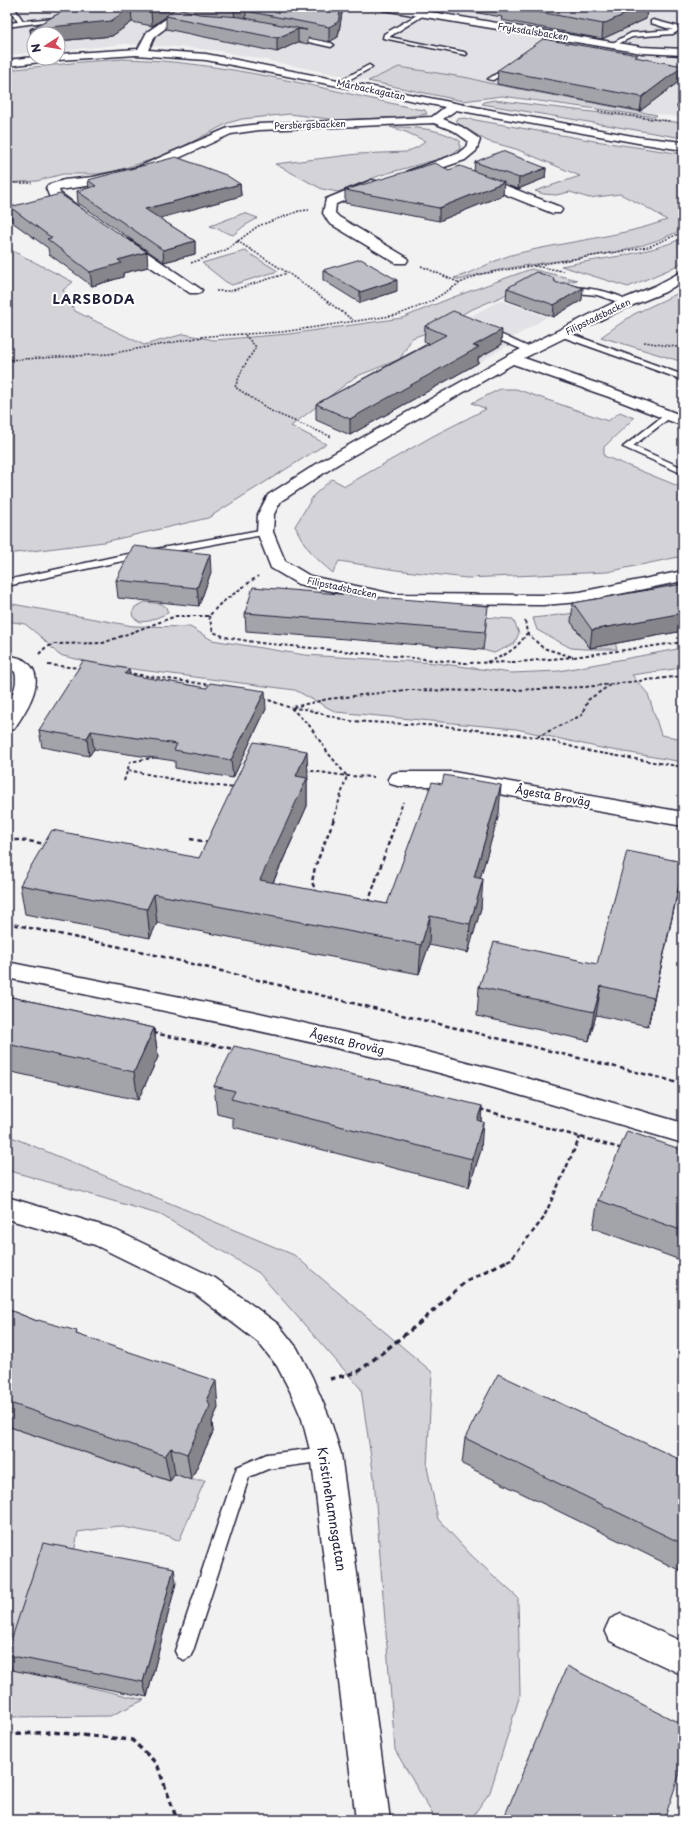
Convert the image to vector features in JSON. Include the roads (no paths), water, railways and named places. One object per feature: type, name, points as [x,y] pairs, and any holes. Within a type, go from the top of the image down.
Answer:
[{"type":"street","points":[[142,52],[151,34],[189,7]]},
{"type":"street","name":"Fryksdalsbacken","points":[[383,7],[400,8],[422,14],[554,39],[612,45],[642,50],[683,52]]},
{"type":"street","name":"Mårbackagatan","points":[[66,57],[142,52],[206,56],[454,106],[615,136],[683,146]]},
{"type":"street","points":[[7,63],[26,61]]},
{"type":"street","points":[[435,120],[454,106]]},
{"type":"street","points":[[402,176],[441,165],[461,157],[472,149],[474,140],[458,129],[435,120]]},
{"type":"street","name":"Persbergsbacken","points":[[87,218],[54,195],[52,188],[64,184],[93,181],[142,170],[168,160],[228,131],[260,127],[435,120]]},
{"type":"street","points":[[168,160],[181,165]]},
{"type":"street","points":[[441,165],[556,210]]},
{"type":"street","points":[[380,182],[366,185],[330,202],[329,213],[334,220],[401,260]]},
{"type":"street","points":[[113,236],[195,290]]},
{"type":"street","name":"Filipstadsbacken","points":[[683,275],[660,289],[627,303],[512,359],[332,460],[274,498],[266,514],[265,532],[277,564],[304,580],[392,599],[543,600],[580,597],[683,576]]},
{"type":"street","points":[[512,359],[614,394],[683,421]]},
{"type":"street","points":[[7,661],[19,665],[26,674],[27,685],[7,725]]},
{"type":"street","name":"Ågesta Broväg","points":[[398,778],[453,779],[683,819]]},
{"type":"street","name":"Ågesta Broväg","points":[[7,970],[326,1037],[404,1055],[683,1133]]},
{"type":"street","name":"Kristinehamnsgatan","points":[[7,1208],[102,1236],[205,1286],[268,1333],[287,1357],[302,1386],[316,1419],[326,1454],[373,1820]]},
{"type":"street","points":[[621,1630],[683,1659]]},
{"type":"lane","points":[[11,7],[21,23]]},
{"type":"lane","points":[[7,25],[56,19],[79,7]]},
{"type":"lane","points":[[422,14],[386,35],[386,38],[464,54]]},
{"type":"lane","points":[[172,18],[184,20]]},
{"type":"lane","points":[[612,45],[631,35],[673,32],[678,30],[674,27],[653,22]]},
{"type":"lane","points":[[286,36],[331,45]]},
{"type":"lane","points":[[491,79],[518,63]]},
{"type":"lane","points":[[339,83],[369,67]]},
{"type":"lane","points":[[557,291],[567,289],[588,290],[609,295],[627,303]]},
{"type":"lane","points":[[476,327],[532,350]]},
{"type":"lane","points":[[564,334],[683,378]]},
{"type":"lane","points":[[668,415],[627,447],[683,471]]},
{"type":"lane","points":[[7,583],[118,559],[265,532]]},
{"type":"lane","points":[[184,1651],[243,1472],[268,1462],[326,1454]]},
{"type":"district","name":"LARSBODA","points":[[94,299]]}]
